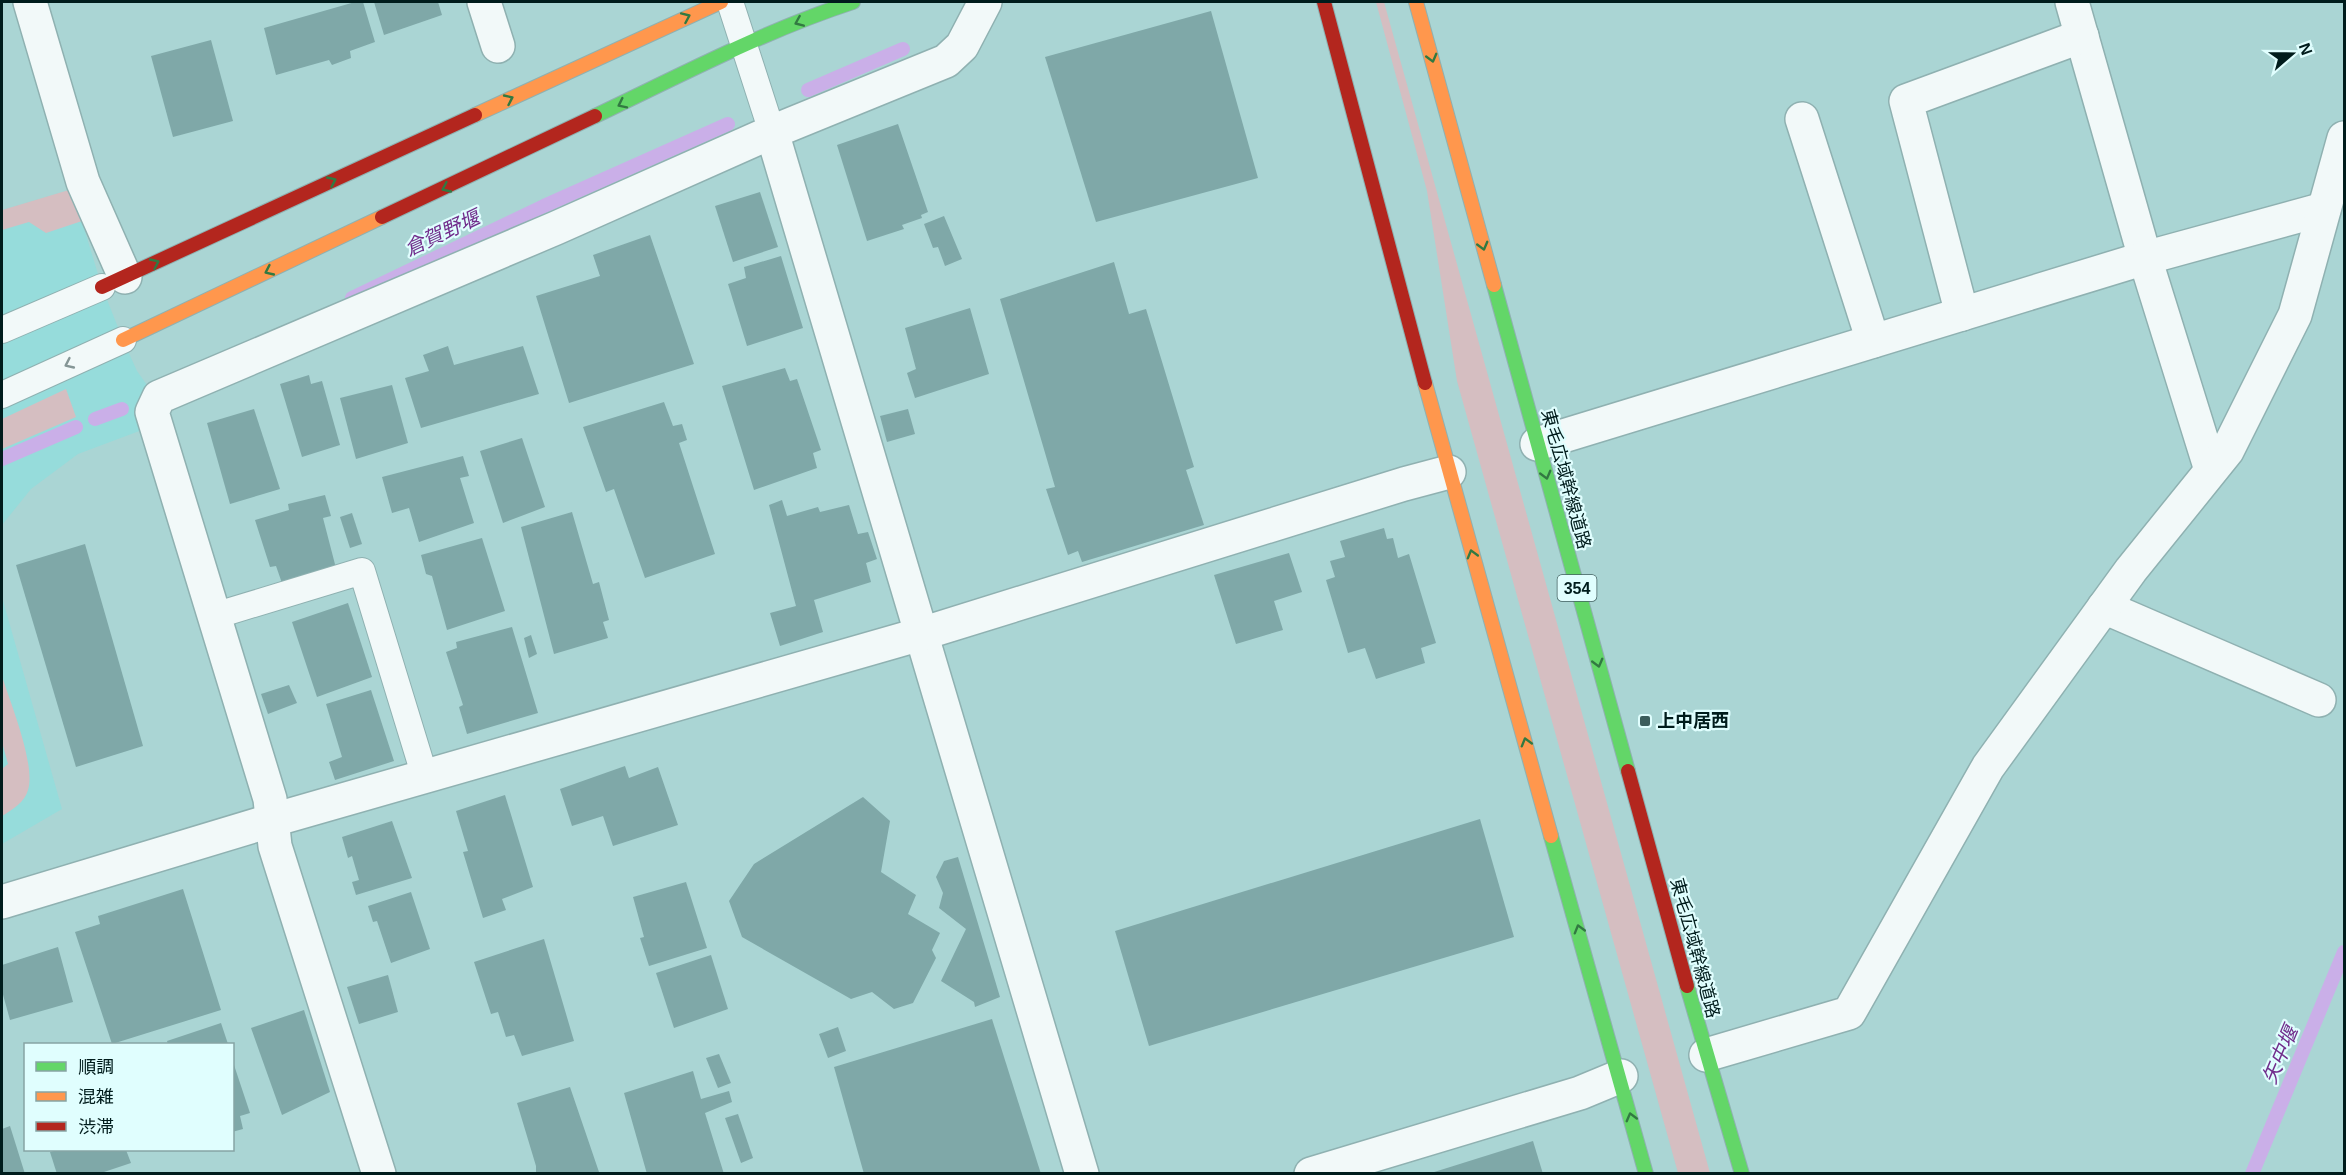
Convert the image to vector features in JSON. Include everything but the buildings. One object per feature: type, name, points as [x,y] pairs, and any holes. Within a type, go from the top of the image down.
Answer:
[{"type":"main road","points":[[113,282],[721,2]]},
{"type":"main road","points":[[123,340],[743,46],[822,12],[853,2]]},
{"type":"main road","points":[[1324,2],[1449,472],[1621,1076],[1646,1173]]},
{"type":"main road","name":"東毛広域幹線道路","points":[[1416,2],[1706,1056],[1742,1173]]},
{"type":"street","points":[[30,2],[113,282]]},
{"type":"street","points":[[484,2],[498,46]]},
{"type":"street","points":[[379,1173],[275,846],[270,799],[152,412],[159,397],[556,228],[772,132],[946,61],[962,46],[985,2]]},
{"type":"street","points":[[2072,2],[2145,258],[2211,470]]},
{"type":"street","points":[[1962,314],[1906,100],[2082,36]]},
{"type":"street","points":[[1802,119],[1872,341]]},
{"type":"street","points":[[772,132],[1082,1173]]},
{"type":"street","points":[[1706,1056],[1849,1013],[1988,766],[2104,608],[2227,451],[2295,315],[2344,138]]},
{"type":"street","points":[[1537,444],[2145,258],[2325,209]]},
{"type":"street","points":[[2,902],[273,820],[921,634],[1449,472]]},
{"type":"street","points":[[2104,608],[2319,700]]},
{"type":"street","points":[[1311,1173],[1580,1093],[1621,1076]]},
{"type":"lane","points":[[730,2],[772,132]]},
{"type":"lane","points":[[2,330],[113,282]]},
{"type":"lane","points":[[2,395],[123,340]]},
{"type":"lane","points":[[214,616],[362,571],[425,777]]},
{"type":"shaded area","points":[[1376,2],[1384,2],[1710,1173],[1678,1173],[1457,381],[1427,191]]},
{"type":"shaded area","points":[[72,189],[102,287],[137,371],[147,385],[142,430],[78,454],[31,489],[2,525],[2,210]]},
{"type":"shaded area","points":[[72,189],[82,221],[46,233],[29,222],[2,230],[2,210]]},
{"type":"shaded area","points":[[66,389],[76,417],[2,449],[2,419]]},
{"type":"shaded area","points":[[2,597],[62,809],[2,844]]},
{"type":"shaded area","points":[[2,676],[25,750],[30,779],[28,790],[21,802],[2,816],[2,769],[8,764],[2,742]]},
{"type":"waterway","name":"倉賀野堰","points":[[808,90],[903,49]]},
{"type":"waterway","name":"倉賀野堰","points":[[352,298],[544,206],[728,124]]},
{"type":"waterway","name":"倉賀野堰","points":[[95,419],[122,409]]},
{"type":"waterway","name":"倉賀野堰","points":[[2,459],[76,427]]},
{"type":"waterway","name":"矢中堰","points":[[2252,1174],[2344,952]]},
{"type":"traffic: fast","points":[[595,116],[754,40],[853,2]]},
{"type":"traffic: fast","points":[[1494,285],[1628,771]]},
{"type":"traffic: fast","points":[[1551,836],[1646,1174]]},
{"type":"traffic: fast","points":[[1687,986],[1742,1174]]},
{"type":"traffic: slow","points":[[475,115],[721,2]]},
{"type":"traffic: slow","points":[[1416,2],[1494,285]]},
{"type":"traffic: slow","points":[[123,340],[382,217]]},
{"type":"traffic: slow","points":[[1425,383],[1551,836]]},
{"type":"traffic: jam","points":[[1324,2],[1425,383]]},
{"type":"traffic: jam","points":[[102,287],[475,115]]},
{"type":"traffic: jam","points":[[382,217],[595,116]]},
{"type":"traffic: jam","points":[[1628,771],[1687,986]]},
{"type":"place","name":"上中居西","points":[[1645,721]]}]
